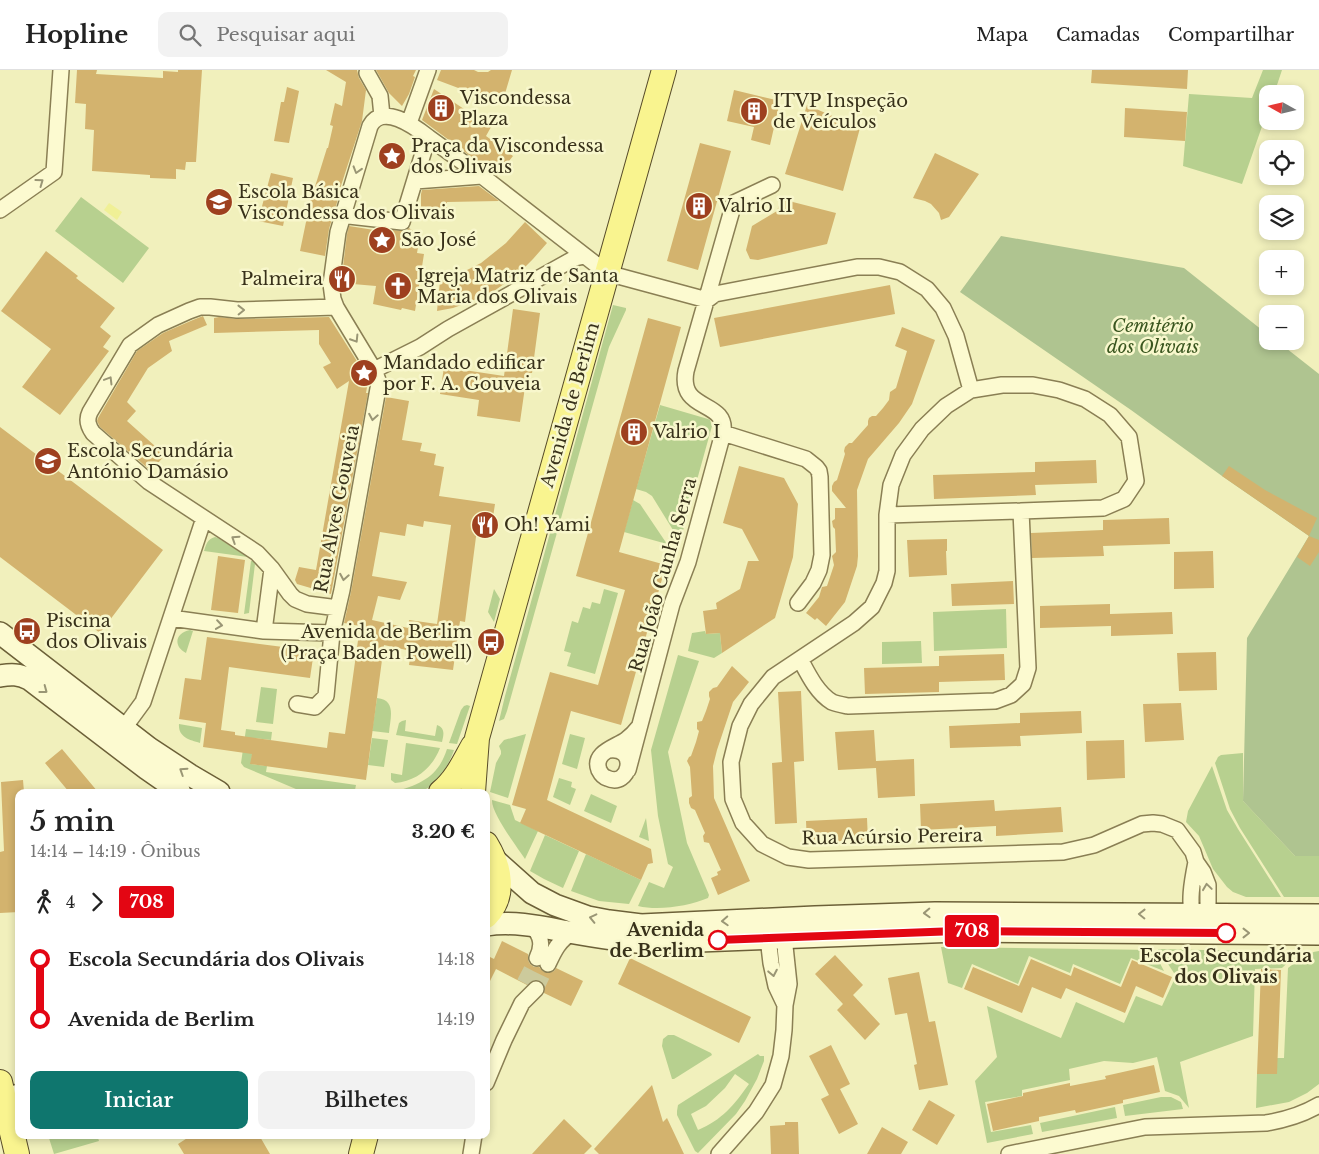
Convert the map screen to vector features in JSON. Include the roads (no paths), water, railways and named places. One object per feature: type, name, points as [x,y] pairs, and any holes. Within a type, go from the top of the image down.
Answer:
[{"type":"main road","name":"Avenida de Berlim","points":[[473,789],[476,740],[664,70]]},
{"type":"main road","points":[[0,633],[158,754],[214,789]]},
{"type":"main road","points":[[0,676],[14,674],[29,679],[176,789]]},
{"type":"main road","name":"Avenida de Berlim","points":[[444,789],[455,777],[476,740]]},
{"type":"main road","points":[[490,912],[498,894],[499,872],[491,852]]},
{"type":"main road","points":[[491,852],[538,897],[588,917],[641,925],[775,931],[957,931],[1319,915]]},
{"type":"main road","points":[[1198,921],[1319,934]]},
{"type":"main road","points":[[490,924],[532,926],[624,942],[646,943],[775,931]]},
{"type":"main road","points":[[7,1090],[17,1154]]},
{"type":"main road","points":[[361,1154],[365,1139]]},
{"type":"street","points":[[0,210],[54,172],[61,70]]},
{"type":"street","points":[[409,123],[428,70]]},
{"type":"street","points":[[367,73],[380,96],[382,116]]},
{"type":"street","points":[[338,608],[307,604],[295,599],[257,553],[149,482],[93,433],[89,429],[88,424],[90,412],[130,345],[158,325],[200,307],[237,310],[336,308],[331,290],[331,278],[338,232],[372,121],[377,117],[388,116],[409,123],[482,176],[607,272],[707,300]]},
{"type":"street","points":[[343,214],[402,222],[428,137]]},
{"type":"street","points":[[415,181],[482,176]]},
{"type":"street","points":[[772,185],[734,203],[686,371],[685,384],[692,398],[719,415],[724,424],[723,433],[806,458],[819,471],[821,563],[813,583],[798,603]]},
{"type":"street","points":[[374,370],[420,347],[448,329],[575,258],[584,256]]},
{"type":"street","points":[[707,300],[715,294],[857,267],[879,267],[900,272],[927,289],[943,308],[956,336],[971,390]]},
{"type":"street","name":"Rua Alves Gouveia","points":[[297,704],[314,707],[326,696],[332,633],[379,383],[374,370],[336,308]]},
{"type":"street","name":"Rua Acúrsio Pereira","points":[[1021,511],[1103,508],[1124,500],[1136,481],[1129,437],[1110,415],[1085,399],[1059,390],[1033,385],[1002,385],[971,390],[946,406],[922,428],[903,455],[890,485],[887,515],[887,571],[884,583],[872,607],[854,623],[773,677],[751,704],[740,726],[731,762],[733,799],[743,823],[762,844],[788,857],[809,860],[1063,852],[1094,845],[1142,824],[1162,824],[1177,830],[1193,852],[1208,885],[1208,905],[1198,921]]},
{"type":"street","name":"Rua João Cunha Serra","points":[[628,770],[672,604],[688,562],[723,433]]},
{"type":"street","points":[[800,659],[821,693],[833,702],[848,706],[995,701],[1011,695],[1023,684],[1028,668],[1021,511],[887,515]]},
{"type":"street","points":[[124,728],[144,702],[204,518]]},
{"type":"street","points":[[264,631],[272,569]]},
{"type":"street","points":[[171,618],[264,631],[332,633]]},
{"type":"street","points":[[609,750],[617,750],[624,754],[628,761],[628,770],[624,775],[615,780],[610,780],[603,776],[599,770],[598,761],[602,754],[628,739],[639,727]]},
{"type":"street","points":[[532,926],[537,930],[541,942],[542,961],[558,944],[572,933]]},
{"type":"street","points":[[719,1154],[756,1112],[773,1085],[781,1056],[785,1006],[776,986],[775,931]]},
{"type":"street","points":[[490,1073],[530,986]]},
{"type":"street","points":[[1010,1154],[1145,1127],[1280,1121],[1295,1117],[1319,1105]]},
{"type":"street","points":[[470,1154],[473,1139]]},
{"type":"tunnel","points":[[524,983],[537,958]]},
{"type":"tunnel","points":[[536,989],[548,964]]},
{"type":"place","name":"Viscondessa Plaza","points":[[441,108]]},
{"type":"place","name":"ITVP Inspeção de Veículos","points":[[754,111]]},
{"type":"place","name":"Praça da Viscondessa dos Olivais","points":[[392,156]]},
{"type":"place","name":"Escola Básica Viscondessa dos Olivais","points":[[219,202]]},
{"type":"place","name":"Valrio II","points":[[699,206]]},
{"type":"place","name":"São José","points":[[382,240]]},
{"type":"place","name":"Palmeira","points":[[342,279]]},
{"type":"place","name":"Igreja Matriz de Santa Maria dos Olivais","points":[[398,286]]},
{"type":"place","name":"Mandado edificar por F. A. Gouveia","points":[[364,373]]},
{"type":"place","name":"Valrio I","points":[[634,432]]},
{"type":"place","name":"Escola Secundária António Damásio","points":[[48,461]]},
{"type":"place","name":"Oh! Yami","points":[[485,525]]},
{"type":"place","name":"Piscina dos Olivais","points":[[27,631]]},
{"type":"place","name":"Avenida de Berlim (Praça Baden Powell)","points":[[491,642]]},
{"type":"place","name":"Escola Secundária dos Olivais","points":[[1226,933]]},
{"type":"place","name":"Avenida de Berlim","points":[[718,940]]},
{"type":"park label","name":"Cemitério dos Olivais","points":[[1153,336]]}]
